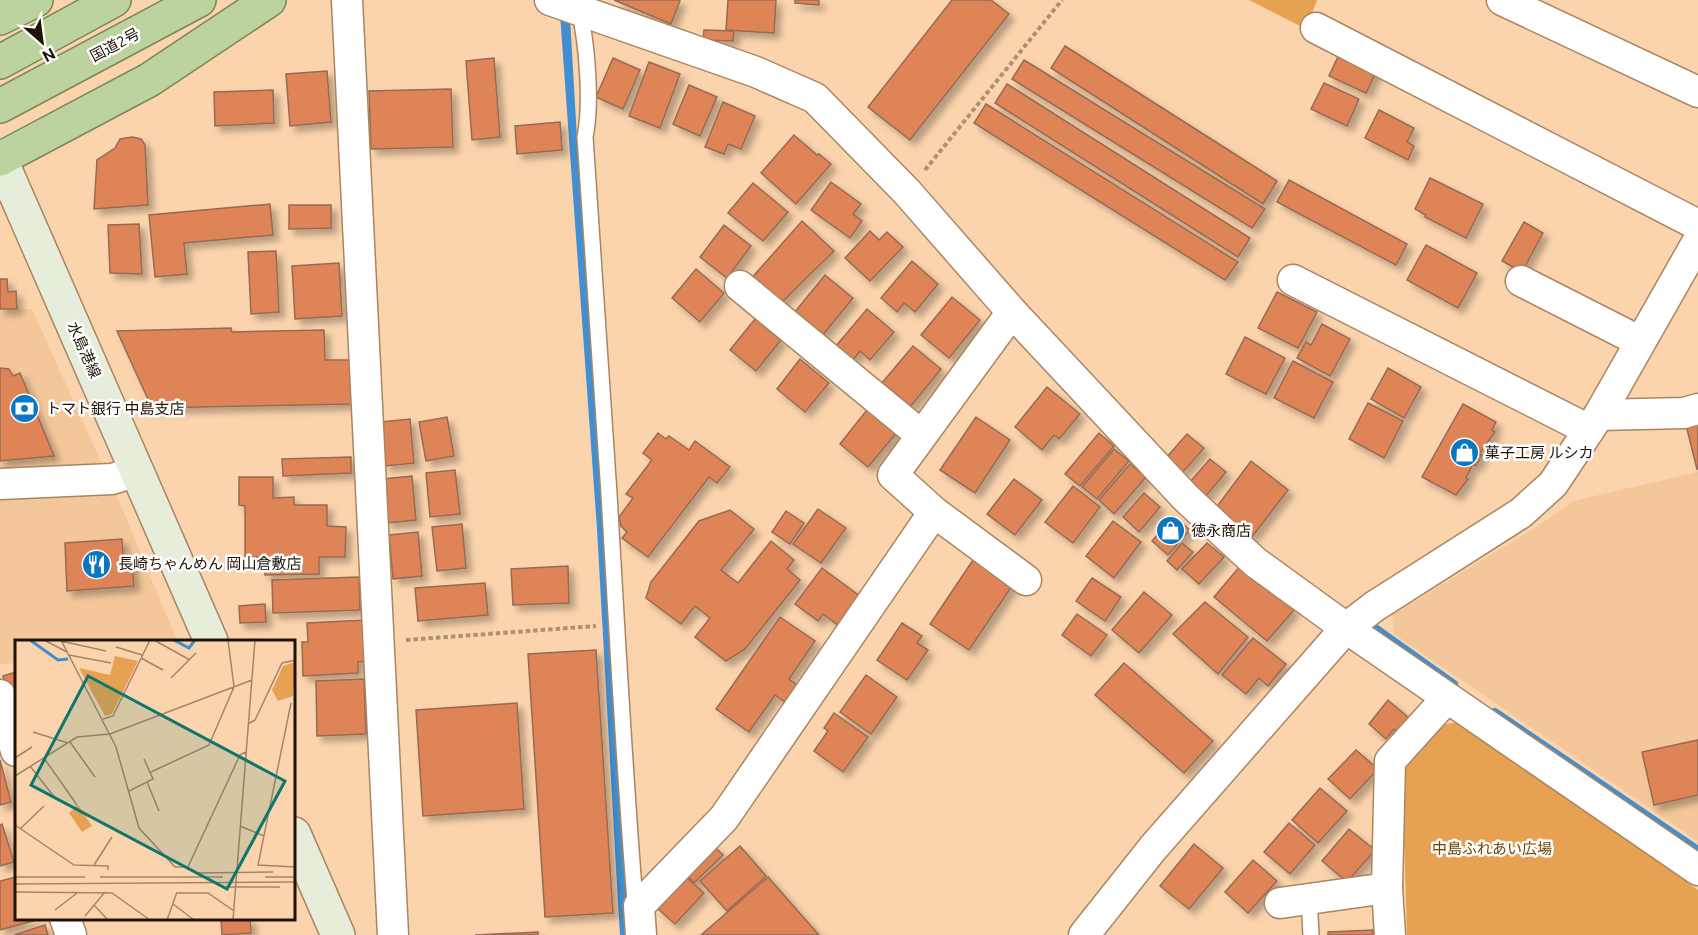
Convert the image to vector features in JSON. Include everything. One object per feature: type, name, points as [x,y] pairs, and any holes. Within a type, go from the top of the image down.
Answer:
[{"type":"highway","points":[[0,18],[36,0]]},
{"type":"highway","points":[[0,62],[114,0]]},
{"type":"highway","name":"国道2号","points":[[0,106],[199,0]]},
{"type":"highway","points":[[0,158],[149,80],[269,0]]},
{"type":"main road","name":"水島港線","points":[[0,158],[211,640]]},
{"type":"main road","points":[[296,839],[338,935]]},
{"type":"street","points":[[1502,0],[1698,92]]},
{"type":"street","points":[[350,1],[393,935]]},
{"type":"street","points":[[564,4],[756,72],[814,98],[907,192],[1012,312],[1186,498],[1255,562],[1346,628],[1698,870]]},
{"type":"street","points":[[1316,28],[1698,225]]},
{"type":"street","points":[[1084,935],[1153,848],[1346,628],[1375,606],[1521,513],[1554,484],[1594,423],[1698,241]]},
{"type":"street","points":[[1293,280],[1594,423],[1684,413],[1698,409]]},
{"type":"street","points":[[1521,281],[1640,341]]},
{"type":"street","points":[[740,286],[921,435]]},
{"type":"street","points":[[1012,312],[893,476],[934,512],[1026,580]]},
{"type":"street","points":[[0,484],[112,479],[138,471]]},
{"type":"street","points":[[640,921],[724,818],[934,512]]},
{"type":"street","points":[[0,695],[15,748]]},
{"type":"street","points":[[1390,935],[1387,888],[1390,761],[1447,698]]},
{"type":"street","points":[[1294,901],[1387,888]]},
{"type":"street","points":[[66,920],[70,935]]},
{"type":"lane","points":[[564,4],[585,33],[588,120],[585,137],[593,283],[609,492],[622,750],[635,902],[640,921]]},
{"type":"lane","points":[[1294,901],[1311,935]]},
{"type":"path","points":[[907,192],[1062,0]]},
{"type":"path","points":[[378,642],[588,626]]},
{"type":"shaded area","points":[[32,309],[106,473],[0,479],[0,310]]},
{"type":"shaded area","points":[[1698,472],[1698,841],[1394,634],[1392,615],[1538,526],[1573,501]]},
{"type":"shaded area","points":[[112,484],[177,640],[15,640],[15,663],[0,664],[0,490]]},
{"type":"green space","points":[[1249,0],[1317,0],[1306,29]]},
{"type":"green space","name":"中島ふれあい広場","points":[[1463,721],[1698,890],[1698,935],[1407,935],[1402,768],[1442,725]]},
{"type":"water","points":[[559,0],[569,0],[630,935],[620,935],[597,529]]},
{"type":"building","points":[[614,0],[679,0],[680,1],[671,24]]},
{"type":"building","points":[[728,0],[776,0],[774,33],[726,30]]},
{"type":"building","points":[[795,0],[819,0],[819,5],[795,3]]},
{"type":"building","points":[[952,0],[991,0],[1009,14],[910,140],[868,107]]},
{"type":"building","points":[[704,30],[734,31],[733,41],[703,40]]},
{"type":"building","points":[[1065,46],[1277,181],[1263,204],[1051,68]]},
{"type":"building","points":[[1342,48],[1379,66],[1366,93],[1329,76]]},
{"type":"building","points":[[494,58],[500,137],[472,140],[466,61]]},
{"type":"building","points":[[613,58],[640,70],[623,109],[596,97]]},
{"type":"building","points":[[1024,60],[1265,209],[1252,228],[1012,79]]},
{"type":"building","points":[[649,62],[680,74],[660,128],[629,116]]},
{"type":"building","points":[[327,71],[331,122],[290,126],[286,74]]},
{"type":"building","points":[[1324,83],[1359,99],[1347,126],[1311,109]]},
{"type":"building","points":[[1007,84],[1250,238],[1238,257],[995,103]]},
{"type":"building","points":[[689,85],[717,97],[700,136],[673,124]]},
{"type":"building","points":[[451,89],[453,147],[371,149],[369,91]]},
{"type":"building","points":[[273,90],[274,123],[215,126],[214,92]]},
{"type":"building","points":[[723,102],[755,116],[741,149],[728,144],[724,154],[705,147]]},
{"type":"building","points":[[986,104],[1238,262],[1225,280],[974,123]]},
{"type":"building","points":[[1379,110],[1414,128],[1407,142],[1414,146],[1408,160],[1365,138]]},
{"type":"building","points":[[560,122],[562,150],[517,154],[515,126]]},
{"type":"building","points":[[794,135],[831,164],[796,204],[761,173]]},
{"type":"building","points":[[132,137],[141,139],[145,145],[148,205],[94,209],[97,160],[115,148],[120,139]]},
{"type":"building","points":[[1430,178],[1483,204],[1466,238],[1425,217],[1426,215],[1415,209]]},
{"type":"building","points":[[1289,180],[1407,244],[1396,265],[1277,202]]},
{"type":"building","points":[[831,182],[861,204],[853,214],[862,221],[850,238],[811,210]]},
{"type":"building","points":[[753,183],[788,212],[763,241],[728,213]]},
{"type":"building","points":[[270,204],[273,235],[184,243],[187,274],[155,277],[149,215]]},
{"type":"building","points":[[289,205],[331,205],[331,228],[289,229]]},
{"type":"building","points":[[802,221],[834,251],[781,303],[750,280]]},
{"type":"building","points":[[1524,222],[1543,233],[1522,272],[1502,261]]},
{"type":"building","points":[[139,224],[142,274],[110,273],[108,225]]},
{"type":"building","points":[[724,225],[751,246],[727,278],[700,257]]},
{"type":"building","points":[[870,231],[879,240],[887,232],[903,247],[870,281],[845,258]]},
{"type":"building","points":[[1426,245],[1477,273],[1458,308],[1407,280]]},
{"type":"building","points":[[276,251],[279,312],[251,314],[248,252]]},
{"type":"building","points":[[912,261],[938,284],[915,312],[904,303],[897,312],[881,298]]},
{"type":"building","points":[[339,263],[342,316],[295,319],[292,266]]},
{"type":"building","points":[[696,269],[724,293],[700,322],[672,298]]},
{"type":"building","points":[[825,275],[853,298],[822,336],[794,313]]},
{"type":"building","points":[[0,279],[7,279],[8,292],[16,291],[17,309],[0,309]]},
{"type":"building","points":[[1277,292],[1317,312],[1298,348],[1258,328]]},
{"type":"building","points":[[952,297],[980,320],[949,358],[921,335]]},
{"type":"building","points":[[867,309],[894,332],[870,360],[860,351],[853,360],[836,346]]},
{"type":"building","points":[[755,319],[781,340],[756,371],[730,350]]},
{"type":"building","points":[[1322,324],[1350,339],[1330,376],[1297,358],[1306,342],[1311,345]]},
{"type":"building","points":[[231,328],[232,332],[324,330],[325,360],[351,360],[352,404],[152,408],[117,331]]},
{"type":"building","points":[[1245,337],[1285,358],[1266,394],[1226,374]]},
{"type":"building","points":[[913,346],[941,369],[911,406],[882,383]]},
{"type":"building","points":[[800,359],[829,383],[805,412],[777,389]]},
{"type":"building","points":[[1293,361],[1333,382],[1314,418],[1274,398]]},
{"type":"building","points":[[0,368],[9,369],[13,376],[20,373],[54,456],[0,461]]},
{"type":"building","points":[[1388,368],[1421,387],[1404,418],[1371,399]]},
{"type":"building","points":[[1047,387],[1080,414],[1059,439],[1054,435],[1042,450],[1015,427]]},
{"type":"building","points":[[1368,403],[1403,421],[1384,458],[1349,439]]},
{"type":"building","points":[[1463,404],[1496,422],[1492,430],[1495,432],[1479,454],[1482,455],[1476,466],[1473,464],[1466,478],[1468,479],[1456,495],[1422,477]]},
{"type":"building","points":[[870,406],[899,430],[868,467],[840,444]]},
{"type":"building","points":[[447,417],[454,456],[426,461],[419,422]]},
{"type":"building","points":[[976,417],[1010,440],[975,493],[940,470]]},
{"type":"building","points":[[410,419],[414,463],[385,466],[381,422]]},
{"type":"building","points":[[1698,422],[1698,469],[1697,469],[1686,425]]},
{"type":"building","points":[[658,433],[666,439],[669,436],[689,450],[695,441],[730,467],[717,483],[709,477],[648,557],[622,538],[627,532],[621,526],[619,517],[633,498],[626,494],[652,460],[643,453]]},
{"type":"building","points":[[1099,433],[1114,446],[1080,486],[1065,474]]},
{"type":"building","points":[[1187,434],[1204,448],[1183,472],[1166,458]]},
{"type":"building","points":[[1114,449],[1129,461],[1097,499],[1082,487]]},
{"type":"building","points":[[351,457],[351,473],[283,476],[282,459]]},
{"type":"building","points":[[1210,459],[1226,472],[1205,497],[1189,483]]},
{"type":"building","points":[[1251,461],[1288,490],[1252,537],[1215,509]]},
{"type":"building","points":[[1130,464],[1146,477],[1114,514],[1099,500]]},
{"type":"building","points":[[455,470],[460,514],[430,517],[426,473]]},
{"type":"building","points":[[412,476],[416,520],[387,523],[383,479]]},
{"type":"building","points":[[239,477],[273,477],[273,498],[294,497],[294,505],[327,505],[327,526],[346,527],[345,557],[319,557],[319,574],[265,575],[265,557],[245,557],[245,506],[239,505]]},
{"type":"building","points":[[1014,479],[1042,500],[1015,535],[987,514]]},
{"type":"building","points":[[1073,486],[1100,507],[1073,543],[1045,522]]},
{"type":"building","points":[[1144,493],[1160,507],[1139,532],[1123,517]]},
{"type":"building","points":[[818,509],[846,528],[821,563],[793,544]]},
{"type":"building","points":[[730,510],[754,529],[721,570],[738,583],[771,541],[794,560],[787,569],[800,580],[745,649],[726,661],[695,637],[710,618],[695,606],[681,624],[646,598],[651,582],[699,521]]},
{"type":"building","points":[[786,511],[804,523],[790,544],[772,532]]},
{"type":"building","points":[[1173,516],[1190,530],[1168,555],[1152,541]]},
{"type":"building","points":[[1113,521],[1141,542],[1114,578],[1086,556]]},
{"type":"building","points":[[462,524],[466,568],[437,571],[432,527]]},
{"type":"building","points":[[418,532],[422,576],[393,579],[389,535]]},
{"type":"building","points":[[122,539],[123,555],[131,555],[134,586],[67,591],[65,543]]},
{"type":"building","points":[[1182,543],[1193,552],[1177,570],[1167,561]]},
{"type":"building","points":[[1207,543],[1224,557],[1199,584],[1182,569]]},
{"type":"building","points":[[975,557],[1014,583],[969,650],[930,624]]},
{"type":"building","points":[[1241,565],[1294,610],[1267,641],[1214,597]]},
{"type":"building","points":[[568,566],[569,603],[513,605],[511,569]]},
{"type":"building","points":[[822,568],[865,600],[843,629],[823,614],[818,621],[795,604]]},
{"type":"building","points":[[359,577],[360,610],[273,613],[272,580]]},
{"type":"building","points":[[1092,578],[1121,597],[1105,621],[1076,601]]},
{"type":"building","points":[[485,583],[488,615],[418,621],[415,588]]},
{"type":"building","points":[[1144,592],[1172,615],[1139,653],[1112,630]]},
{"type":"building","points":[[1205,602],[1248,637],[1218,674],[1173,634]]},
{"type":"building","points":[[265,604],[266,622],[240,623],[239,606]]},
{"type":"building","points":[[1077,614],[1107,635],[1091,656],[1062,635]]},
{"type":"building","points":[[780,617],[815,641],[789,679],[797,685],[785,702],[775,695],[749,732],[716,709]]},
{"type":"building","points":[[366,620],[368,661],[358,662],[358,673],[303,676],[302,642],[308,642],[307,623]]},
{"type":"building","points":[[902,623],[922,636],[917,643],[928,650],[907,680],[877,660]]},
{"type":"building","points":[[1253,638],[1286,664],[1268,686],[1259,678],[1246,694],[1222,675]]},
{"type":"building","points":[[596,650],[613,913],[545,917],[528,654]]},
{"type":"building","points":[[1124,663],[1213,741],[1184,773],[1095,695]]},
{"type":"building","points":[[15,672],[15,730],[3,676]]},
{"type":"building","points":[[866,675],[897,697],[871,734],[840,712]]},
{"type":"building","points":[[364,679],[366,734],[317,736],[316,681]]},
{"type":"building","points":[[1388,700],[1409,718],[1397,732],[1394,729],[1386,739],[1369,724]]},
{"type":"building","points":[[517,703],[524,809],[423,816],[416,710]]},
{"type":"building","points":[[834,713],[868,737],[843,772],[814,751],[828,731],[824,728]]},
{"type":"building","points":[[1698,740],[1698,795],[1654,805],[1642,752]]},
{"type":"building","points":[[1356,750],[1378,769],[1350,799],[1328,779]]},
{"type":"building","points":[[0,760],[11,802],[0,805]]},
{"type":"building","points":[[1320,788],[1347,811],[1318,843],[1292,820]]},
{"type":"building","points":[[1289,823],[1315,845],[1290,874],[1264,852]]},
{"type":"building","points":[[2,824],[14,862],[0,866],[0,825]]},
{"type":"building","points":[[1349,829],[1375,850],[1347,882],[1322,861]]},
{"type":"building","points":[[1194,844],[1223,868],[1189,909],[1160,886]]},
{"type":"building","points":[[714,846],[723,855],[694,883],[686,874]]},
{"type":"building","points":[[740,846],[766,876],[727,911],[700,881]]},
{"type":"building","points":[[1253,860],[1277,881],[1248,913],[1225,892]]},
{"type":"building","points":[[685,876],[704,893],[675,924],[657,908]]},
{"type":"building","points":[[15,877],[15,920],[36,920],[0,930],[0,881]]},
{"type":"building","points":[[768,877],[819,935],[701,935]]},
{"type":"building","points":[[221,920],[250,920],[251,933],[222,935]]},
{"type":"building","points":[[45,925],[48,935],[14,935]]},
{"type":"building","points":[[1373,930],[1373,935],[1328,935],[1328,932]]},
{"type":"building","points":[[538,932],[538,935],[475,935]]},
{"type":"waterway","points":[[1371,625],[1454,684]]},
{"type":"waterway","points":[[1495,712],[1698,850]]},
{"type":"place","name":"トマト銀行 中島支店","points":[[25,409]]},
{"type":"place","name":"菓子工房 ルシカ","points":[[1464,453]]},
{"type":"place","name":"徳永商店","points":[[1170,531]]},
{"type":"place","name":"長崎ちゃんめん 岡山倉敷店","points":[[97,564]]}]
